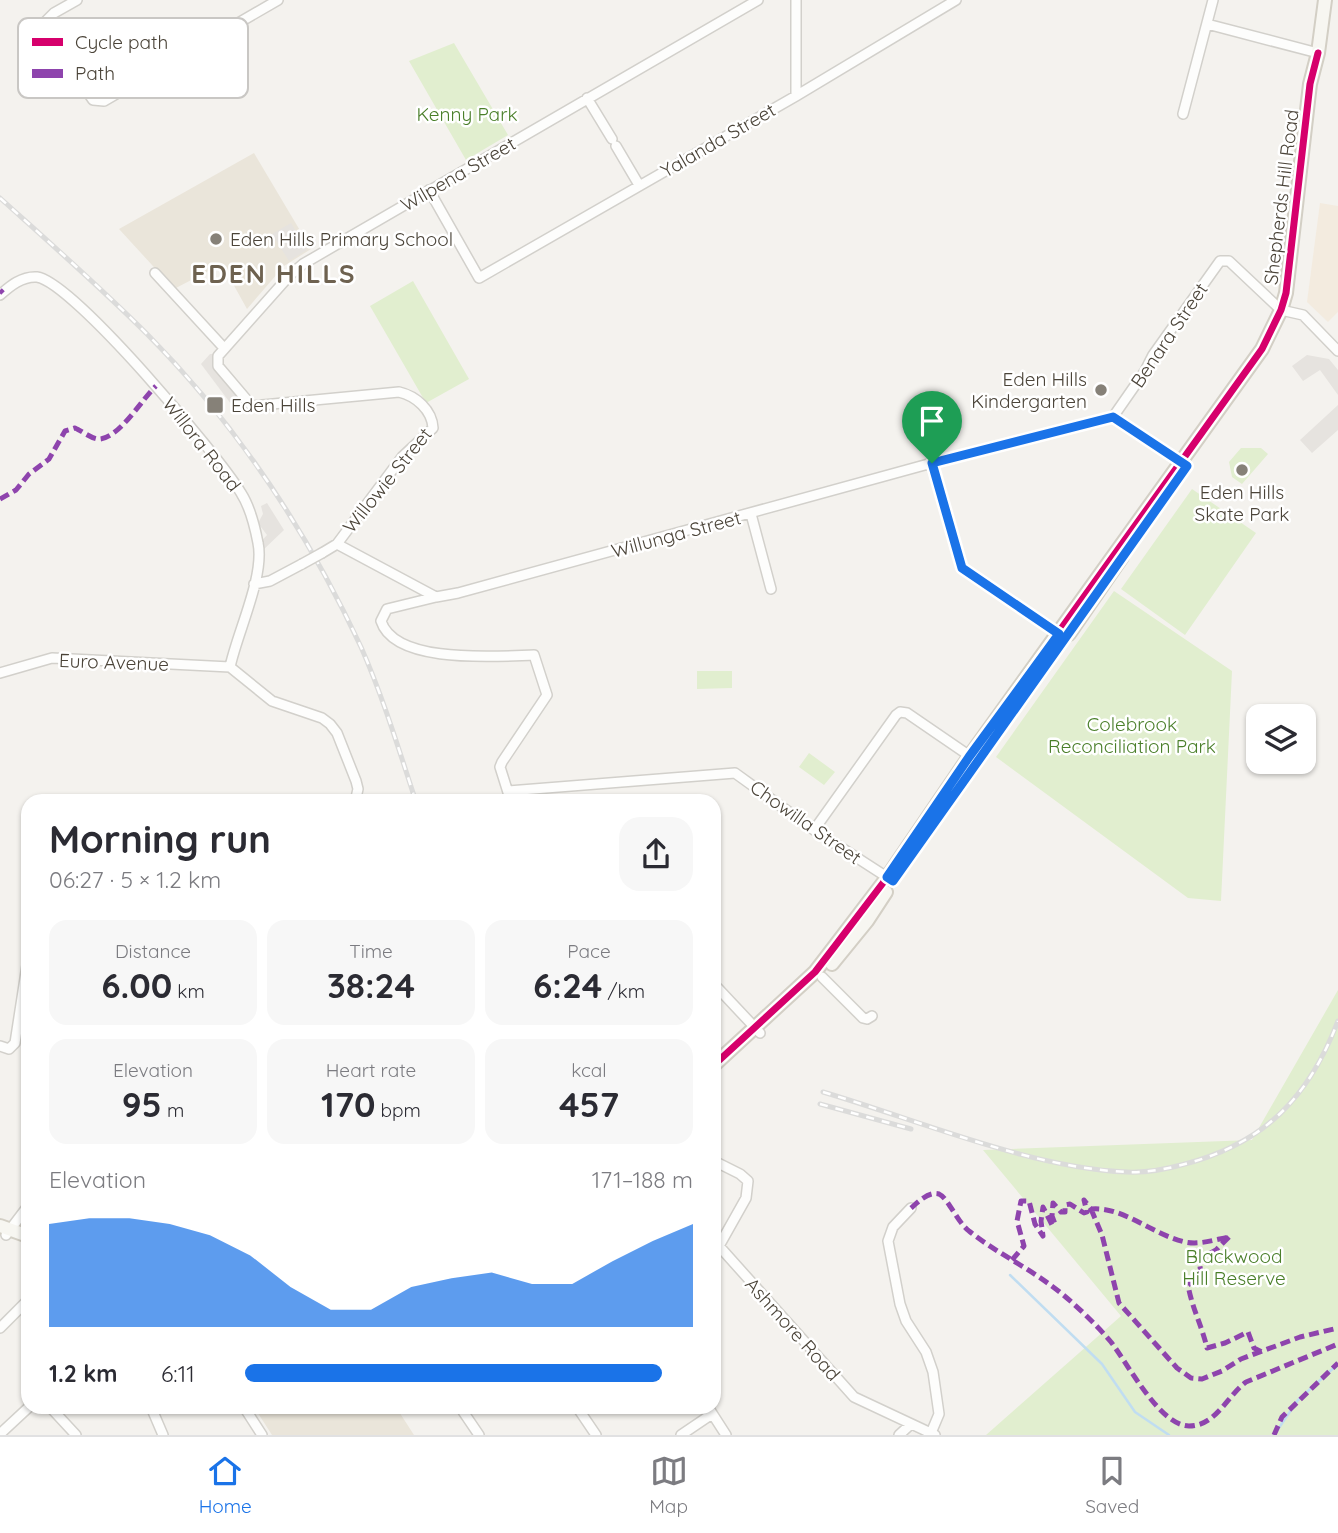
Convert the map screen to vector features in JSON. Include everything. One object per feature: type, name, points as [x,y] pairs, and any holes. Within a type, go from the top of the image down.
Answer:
[{"type":"main road","name":"Shepherds Hill Road","points":[[721,1066],[814,972],[890,879],[1184,464],[1269,352],[1297,271],[1319,84],[1318,53],[1325,0]]},
{"type":"main road","name":"Shepherds Hill Road","points":[[721,1060],[821,977],[867,921],[890,879]]},
{"type":"main road","points":[[4,1231],[21,1239]]},
{"type":"street","points":[[49,18],[78,0]]},
{"type":"street","points":[[247,18],[278,0]]},
{"type":"street","name":"Wilpena Street","points":[[221,352],[303,264],[758,0]]},
{"type":"street","points":[[796,0],[796,96]]},
{"type":"street","name":"Yalanda Street","points":[[429,190],[479,278],[796,96],[956,0]]},
{"type":"street","points":[[1183,114],[1213,0]]},
{"type":"street","points":[[1207,24],[1318,53]]},
{"type":"street","points":[[92,98],[104,101],[109,98]]},
{"type":"street","points":[[587,99],[639,186]]},
{"type":"street","name":"Benara Street","points":[[1113,417],[1220,261],[1229,261],[1285,311]]},
{"type":"street","points":[[155,273],[221,352]]},
{"type":"street","name":"Willora Road","points":[[0,295],[15,283],[38,277],[52,284],[79,305],[193,428],[243,495],[258,542],[258,558],[254,584],[230,667]]},
{"type":"street","points":[[1285,311],[1303,315],[1338,351]]},
{"type":"street","name":"Willowie Street","points":[[221,352],[218,366],[252,406],[399,391],[421,404],[433,418],[433,428],[402,457],[337,544]]},
{"type":"street","points":[[1113,417],[1184,464]]},
{"type":"street","name":"Willunga Street","points":[[508,791],[500,768],[502,762],[547,695],[534,655],[454,657],[402,643],[383,628],[381,621],[387,609],[458,593],[932,463],[1113,417]]},
{"type":"street","points":[[932,463],[962,568],[1062,636]]},
{"type":"street","points":[[751,514],[771,589]]},
{"type":"street","points":[[254,584],[270,581],[337,544],[436,597]]},
{"type":"street","name":"Euro Avenue","points":[[0,673],[52,658],[230,667]]},
{"type":"street","points":[[230,667],[272,701],[322,718],[330,724],[337,733],[356,781],[357,794]]},
{"type":"street","points":[[814,830],[900,712],[907,713],[973,759]]},
{"type":"street","name":"Chowilla Street","points":[[508,791],[735,773],[814,830],[890,879]]},
{"type":"street","points":[[821,977],[863,1018],[872,1016]]},
{"type":"street","points":[[721,991],[758,1031]]},
{"type":"street","points":[[0,1046],[9,1049],[15,1043],[21,1005]]},
{"type":"street","name":"Ashmore Road","points":[[721,1164],[748,1181],[746,1198],[721,1240]]},
{"type":"street","points":[[911,1208],[893,1227],[888,1241],[900,1304],[906,1321],[926,1352],[933,1372],[939,1414],[933,1434]]},
{"type":"street","points":[[4,1231],[21,1213]]},
{"type":"street","name":"Ashmore Road","points":[[721,1254],[854,1397],[933,1434]]},
{"type":"street","points":[[0,1328],[21,1307]]},
{"type":"street","points":[[0,1434],[21,1414]]},
{"type":"street","points":[[56,1414],[76,1435]]},
{"type":"street","points":[[154,1414],[163,1435]]},
{"type":"street","points":[[248,1414],[262,1435]]},
{"type":"street","points":[[465,1414],[479,1435]]},
{"type":"street","points":[[582,1414],[596,1435]]},
{"type":"street","points":[[681,1435],[705,1414]]},
{"type":"street","points":[[713,1414],[726,1435]]},
{"type":"street","points":[[899,1435],[911,1424]]},
{"type":"shaded area","name":"Eden Hills Primary School","points":[[254,153],[311,249],[284,266],[247,309],[222,264],[174,289],[119,229]]},
{"type":"shaded area","points":[[1320,203],[1338,206],[1338,312],[1328,322],[1307,302]]},
{"type":"shaded area","points":[[291,223],[307,250],[289,261],[272,234]]},
{"type":"shaded area","points":[[210,354],[215,354],[216,361],[243,396],[234,408],[201,364]]},
{"type":"shaded area","points":[[1307,355],[1329,359],[1338,370],[1338,395],[1320,370],[1303,381],[1292,366]]},
{"type":"shaded area","points":[[1338,405],[1338,430],[1312,453],[1300,440]]},
{"type":"shaded area","points":[[267,503],[284,530],[261,552],[259,544],[267,535],[258,523],[263,514],[261,506]]},
{"type":"shaded area","points":[[258,1414],[400,1414],[414,1435],[272,1435]]},
{"type":"green space","name":"Kenny Park","points":[[454,43],[508,135],[466,160],[409,61]]},
{"type":"green space","points":[[413,281],[469,379],[426,403],[370,306]]},
{"type":"green space","name":"Eden Hills Skate Park","points":[[1241,448],[1261,448],[1268,454],[1242,484],[1232,477],[1229,462]]},
{"type":"green space","points":[[1192,489],[1256,533],[1185,635],[1121,589]]},
{"type":"green space","name":"Colebrook Reconciliation Park","points":[[1114,591],[1232,671],[1221,901],[1188,898],[996,757]]},
{"type":"green space","points":[[697,671],[732,671],[732,688],[697,689]]},
{"type":"green space","points":[[809,753],[835,772],[824,785],[799,767]]},
{"type":"green space","name":"Blackwood Hill Reserve","points":[[1338,990],[1338,1435],[986,1435],[1121,1316],[983,1150],[1252,1140]]},
{"type":"waterway","points":[[1010,1275],[1102,1364],[1135,1412],[1169,1435]]},
{"type":"waterway","points":[[1274,1435],[1298,1400],[1338,1364]]},
{"type":"railway","points":[[0,198],[147,334],[211,405],[268,482],[318,563],[361,647],[384,704],[413,794]]},
{"type":"railway","points":[[823,1092],[974,1141],[1052,1162],[1090,1169],[1142,1172],[1185,1164],[1213,1155],[1261,1130],[1298,1094],[1313,1072],[1338,1021]]},
{"type":"railway","points":[[820,1104],[911,1129]]},
{"type":"marked path","points":[[0,290],[3,293]]},
{"type":"marked path","points":[[0,499],[16,490],[29,474],[49,459],[65,431],[75,428],[94,438],[108,437],[123,425],[156,386]]},
{"type":"marked path","points":[[911,1208],[931,1194],[942,1196],[969,1231],[1049,1284],[1082,1311],[1111,1342],[1156,1405],[1178,1423],[1189,1426],[1207,1421],[1246,1382],[1338,1344]]},
{"type":"marked path","points":[[1012,1260],[1024,1246],[1017,1221],[1021,1201],[1029,1201],[1035,1224],[1043,1236],[1043,1207],[1052,1225],[1055,1224],[1052,1216],[1053,1203],[1061,1212],[1065,1212],[1065,1205],[1070,1204],[1084,1213],[1087,1212],[1084,1200],[1091,1209],[1115,1212],[1185,1242],[1201,1243],[1229,1237]]},
{"type":"marked path","points":[[1091,1209],[1102,1235],[1119,1303],[1177,1368],[1191,1378],[1202,1379],[1241,1359],[1300,1337],[1338,1328]]},
{"type":"marked path","points":[[1229,1237],[1216,1250],[1199,1259],[1201,1274],[1188,1285],[1192,1301],[1207,1348],[1248,1332],[1254,1348],[1264,1353]]},
{"type":"marked path","points":[[1274,1435],[1282,1417],[1338,1363]]},
{"type":"cycle path","points":[[721,1059],[815,972],[835,946],[886,879],[969,757],[1262,349],[1281,310],[1286,293],[1310,84],[1318,53]]},
{"type":"place","name":"Eden Hills Primary School","points":[[216,239]]},
{"type":"place","name":"Eden Hills Kindergarten","points":[[1101,390]]},
{"type":"place","name":"Eden Hills","points":[[215,405]]},
{"type":"place","name":"Eden Hills Skate Park","points":[[1242,470]]},
{"type":"district","name":"EDEN HILLS","points":[[274,273]]},
{"type":"route","points":[[1113,417],[1187,466],[893,881],[887,877],[969,757],[1059,634],[962,568],[932,463],[1113,417]]}]
